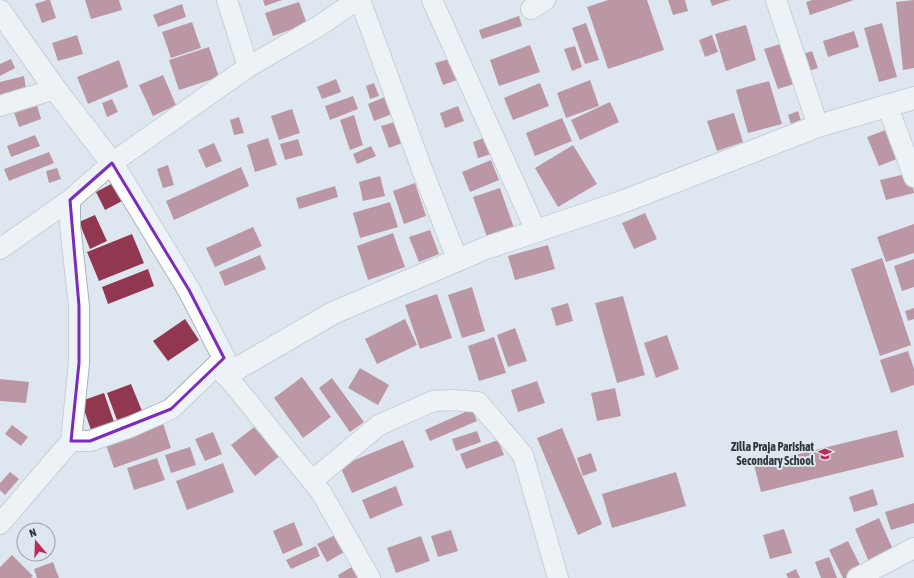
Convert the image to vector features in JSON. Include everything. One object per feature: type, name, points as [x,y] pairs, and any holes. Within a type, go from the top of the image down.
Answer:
[{"type":"street","points":[[227,0],[248,68]]},
{"type":"street","points":[[0,249],[70,200],[112,163],[248,68],[320,26],[358,0],[458,261]]},
{"type":"street","points":[[432,0],[536,230]]},
{"type":"street","points":[[776,0],[818,126]]},
{"type":"street","points":[[0,11],[55,89],[112,163],[189,290],[225,367],[320,492],[370,578]]},
{"type":"street","points":[[0,106],[55,89]]},
{"type":"street","points":[[71,441],[90,440],[103,436],[130,427],[171,409],[225,367],[333,313],[486,248],[622,202],[818,126],[914,98]]},
{"type":"street","points":[[887,105],[914,177]]},
{"type":"street","points":[[0,524],[71,441],[79,363],[79,306],[70,225],[70,200]]},
{"type":"street","points":[[312,481],[379,426],[433,401],[453,400],[478,402],[523,454],[558,578]]},
{"type":"street","points":[[857,578],[914,548]]},
{"type":"highlighted area","points":[[112,163],[189,290],[224,358],[171,409],[90,441],[71,441],[79,363],[79,306],[70,200]]},
{"type":"building","points":[[50,0],[56,18],[42,23],[35,4]]},
{"type":"building","points":[[85,0],[119,0],[122,10],[91,19]]},
{"type":"building","points":[[263,0],[282,0],[265,6]]},
{"type":"building","points":[[608,0],[647,0],[664,50],[608,69],[587,7]]},
{"type":"building","points":[[668,0],[685,0],[688,11],[673,15]]},
{"type":"building","points":[[710,0],[730,0],[712,6]]},
{"type":"building","points":[[812,0],[854,0],[810,15],[806,2]]},
{"type":"building","points":[[914,0],[914,68],[903,70],[896,2]]},
{"type":"building","points":[[299,2],[307,24],[273,36],[265,13]]},
{"type":"building","points":[[182,4],[186,17],[158,27],[153,15]]},
{"type":"building","points":[[519,16],[522,26],[482,39],[479,30]]},
{"type":"building","points":[[192,22],[201,48],[171,58],[162,32]]},
{"type":"building","points":[[586,23],[599,60],[585,64],[572,28]]},
{"type":"building","points":[[882,23],[897,77],[879,82],[864,28]]},
{"type":"building","points":[[746,25],[756,60],[726,71],[715,34]]},
{"type":"building","points":[[854,31],[859,47],[828,57],[823,41]]},
{"type":"building","points":[[77,35],[83,54],[58,61],[52,43]]},
{"type":"building","points":[[712,35],[718,52],[705,57],[699,40]]},
{"type":"building","points":[[787,42],[800,82],[778,89],[764,49]]},
{"type":"building","points":[[530,45],[540,72],[499,86],[490,60]]},
{"type":"building","points":[[575,46],[582,67],[572,71],[564,49]]},
{"type":"building","points":[[209,47],[219,77],[179,90],[169,60]]},
{"type":"building","points":[[812,51],[818,68],[803,73],[797,56]]},
{"type":"building","points":[[11,59],[15,68],[0,76],[0,64]]},
{"type":"building","points":[[449,59],[457,80],[443,85],[435,63]]},
{"type":"building","points":[[119,60],[128,87],[88,104],[77,77]]},
{"type":"building","points":[[163,75],[176,105],[153,116],[139,85]]},
{"type":"building","points":[[24,76],[26,89],[0,97],[0,82]]},
{"type":"building","points":[[336,79],[341,92],[322,99],[317,87]]},
{"type":"building","points":[[590,80],[599,106],[566,118],[557,93]]},
{"type":"building","points":[[769,81],[782,124],[748,133],[736,90]]},
{"type":"building","points":[[374,83],[379,96],[370,99],[366,86]]},
{"type":"building","points":[[540,83],[549,106],[513,120],[504,98]]},
{"type":"building","points":[[390,95],[397,112],[374,121],[368,104]]},
{"type":"building","points":[[353,96],[358,109],[330,120],[325,106]]},
{"type":"building","points":[[112,99],[118,112],[107,117],[102,103]]},
{"type":"building","points":[[610,102],[619,122],[580,140],[571,120]]},
{"type":"building","points":[[37,105],[41,119],[19,127],[14,112]]},
{"type":"building","points":[[458,106],[464,121],[445,128],[440,113]]},
{"type":"building","points":[[292,109],[300,133],[279,140],[271,116]]},
{"type":"building","points":[[798,111],[801,121],[791,124],[788,115]]},
{"type":"building","points":[[734,113],[743,142],[717,151],[707,121]]},
{"type":"building","points":[[354,115],[363,145],[350,150],[340,120]]},
{"type":"building","points":[[239,117],[244,133],[234,135],[230,120]]},
{"type":"building","points":[[562,118],[572,141],[535,156],[526,133]]},
{"type":"building","points":[[398,121],[405,142],[389,148],[381,126]]},
{"type":"building","points":[[891,128],[902,157],[879,166],[867,137]]},
{"type":"building","points":[[35,135],[40,146],[11,157],[7,146]]},
{"type":"building","points":[[489,136],[495,153],[478,158],[473,142]]},
{"type":"building","points":[[268,138],[277,165],[255,172],[247,145]]},
{"type":"building","points":[[298,139],[303,155],[285,160],[280,144]]},
{"type":"building","points":[[214,143],[222,161],[206,168],[198,150]]},
{"type":"building","points":[[573,145],[597,184],[558,207],[535,168]]},
{"type":"building","points":[[371,146],[376,156],[357,164],[353,154]]},
{"type":"building","points":[[49,152],[54,163],[9,181],[4,169]]},
{"type":"building","points":[[491,160],[499,180],[470,192],[462,172]]},
{"type":"building","points":[[168,165],[174,185],[163,188],[157,169]]},
{"type":"building","points":[[241,167],[249,186],[174,220],[166,201]]},
{"type":"building","points":[[57,168],[61,179],[49,183],[46,171]]},
{"type":"building","points":[[910,173],[914,193],[886,200],[880,180]]},
{"type":"building","points":[[380,176],[385,196],[363,201],[359,182]]},
{"type":"building","points":[[115,182],[124,200],[105,210],[96,192]]},
{"type":"building","points":[[415,183],[426,216],[404,224],[393,191]]},
{"type":"building","points":[[335,186],[338,197],[299,209],[296,198]]},
{"type":"building","points":[[500,188],[514,228],[487,237],[473,197]]},
{"type":"building","points":[[390,202],[398,227],[360,238],[353,213]]},
{"type":"building","points":[[645,213],[657,239],[634,249],[622,223]]},
{"type":"building","points":[[95,215],[107,241],[90,249],[79,222]]},
{"type":"building","points":[[914,224],[914,253],[886,262],[877,237]]},
{"type":"building","points":[[253,227],[262,246],[215,267],[206,248]]},
{"type":"building","points":[[430,230],[439,254],[419,262],[409,237]]},
{"type":"building","points":[[393,233],[405,267],[368,280],[357,246]]},
{"type":"building","points":[[132,234],[144,263],[99,281],[87,252]]},
{"type":"building","points":[[548,245],[555,269],[515,280],[508,256]]},
{"type":"building","points":[[260,255],[266,269],[225,286],[219,272]]},
{"type":"building","points":[[882,258],[911,345],[880,356],[851,269]]},
{"type":"building","points":[[914,259],[914,287],[902,291],[894,266]]},
{"type":"building","points":[[148,269],[154,286],[108,304],[102,287]]},
{"type":"building","points":[[472,287],[485,331],[462,338],[448,295]]},
{"type":"building","points":[[437,294],[452,338],[420,349],[405,305]]},
{"type":"building","points":[[623,296],[645,375],[617,383],[595,303]]},
{"type":"building","points":[[568,303],[573,321],[556,326],[551,308]]},
{"type":"building","points":[[914,308],[914,319],[908,321],[905,311]]},
{"type":"building","points":[[185,319],[199,340],[168,361],[153,341]]},
{"type":"building","points":[[405,319],[417,345],[377,364],[365,339]]},
{"type":"building","points":[[515,328],[527,361],[508,367],[497,335]]},
{"type":"building","points":[[667,335],[679,369],[656,378],[644,343]]},
{"type":"building","points":[[494,337],[506,373],[479,381],[468,346]]},
{"type":"building","points":[[908,351],[914,369],[914,385],[891,393],[880,360]]},
{"type":"building","points":[[360,368],[389,385],[378,405],[348,388]]},
{"type":"building","points":[[302,377],[331,417],[303,438],[274,398]]},
{"type":"building","points":[[332,378],[364,422],[350,432],[319,388]]},
{"type":"building","points":[[0,379],[29,382],[26,403],[0,401]]},
{"type":"building","points":[[537,381],[545,403],[518,412],[511,390]]},
{"type":"building","points":[[131,384],[142,411],[117,420],[107,393]]},
{"type":"building","points":[[615,388],[621,416],[597,421],[591,393]]},
{"type":"building","points":[[104,393],[114,422],[91,430],[81,401]]},
{"type":"building","points":[[472,409],[477,421],[430,441],[425,430]]},
{"type":"building","points":[[163,423],[171,448],[114,468],[105,442]]},
{"type":"building","points":[[12,425],[28,437],[21,446],[5,434]]},
{"type":"building","points":[[257,425],[281,455],[255,476],[231,445]]},
{"type":"building","points":[[562,428],[602,524],[578,535],[537,438]]},
{"type":"building","points":[[897,430],[904,457],[761,492],[754,465]]},
{"type":"building","points":[[477,431],[481,442],[456,451],[452,439]]},
{"type":"building","points":[[213,432],[222,454],[205,461],[195,439]]},
{"type":"building","points":[[403,440],[414,467],[352,493],[340,466]]},
{"type":"building","points":[[498,440],[504,455],[466,469],[460,454]]},
{"type":"building","points":[[190,447],[196,465],[171,473],[165,455]]},
{"type":"building","points":[[591,453],[597,471],[583,476],[577,458]]},
{"type":"building","points":[[157,458],[165,480],[134,490],[127,468]]},
{"type":"building","points":[[223,463],[234,492],[187,510],[176,481]]},
{"type":"building","points":[[10,472],[19,479],[5,495],[0,490],[0,483]]},
{"type":"building","points":[[676,472],[686,506],[612,528],[602,494]]},
{"type":"building","points":[[396,486],[403,505],[370,519],[362,500]]},
{"type":"building","points":[[873,489],[878,505],[854,512],[849,497]]},
{"type":"building","points":[[914,503],[914,523],[891,530],[885,512]]},
{"type":"building","points":[[879,518],[894,552],[869,562],[855,529]]},
{"type":"building","points":[[294,522],[303,545],[283,554],[273,531]]},
{"type":"building","points":[[784,529],[792,553],[770,559],[763,535]]},
{"type":"building","points":[[451,530],[458,551],[438,557],[431,536]]},
{"type":"building","points":[[337,534],[346,551],[327,562],[317,544]]},
{"type":"building","points":[[421,536],[430,561],[396,573],[387,548]]},
{"type":"building","points":[[848,541],[863,571],[849,578],[843,578],[829,550]]},
{"type":"building","points":[[316,546],[320,556],[291,569],[286,560]]},
{"type":"building","points":[[12,555],[16,559],[16,562],[19,562],[33,576],[31,578],[0,578],[0,567]]},
{"type":"building","points":[[829,557],[837,578],[821,578],[815,562]]},
{"type":"building","points":[[53,562],[59,578],[37,578],[34,569]]},
{"type":"building","points":[[355,565],[360,578],[339,578],[338,575]]},
{"type":"building","points":[[796,569],[800,578],[788,578],[786,574]]},
{"type":"place","name":"Zilla Praja Parishat Secondary School","points":[[825,454]]}]
